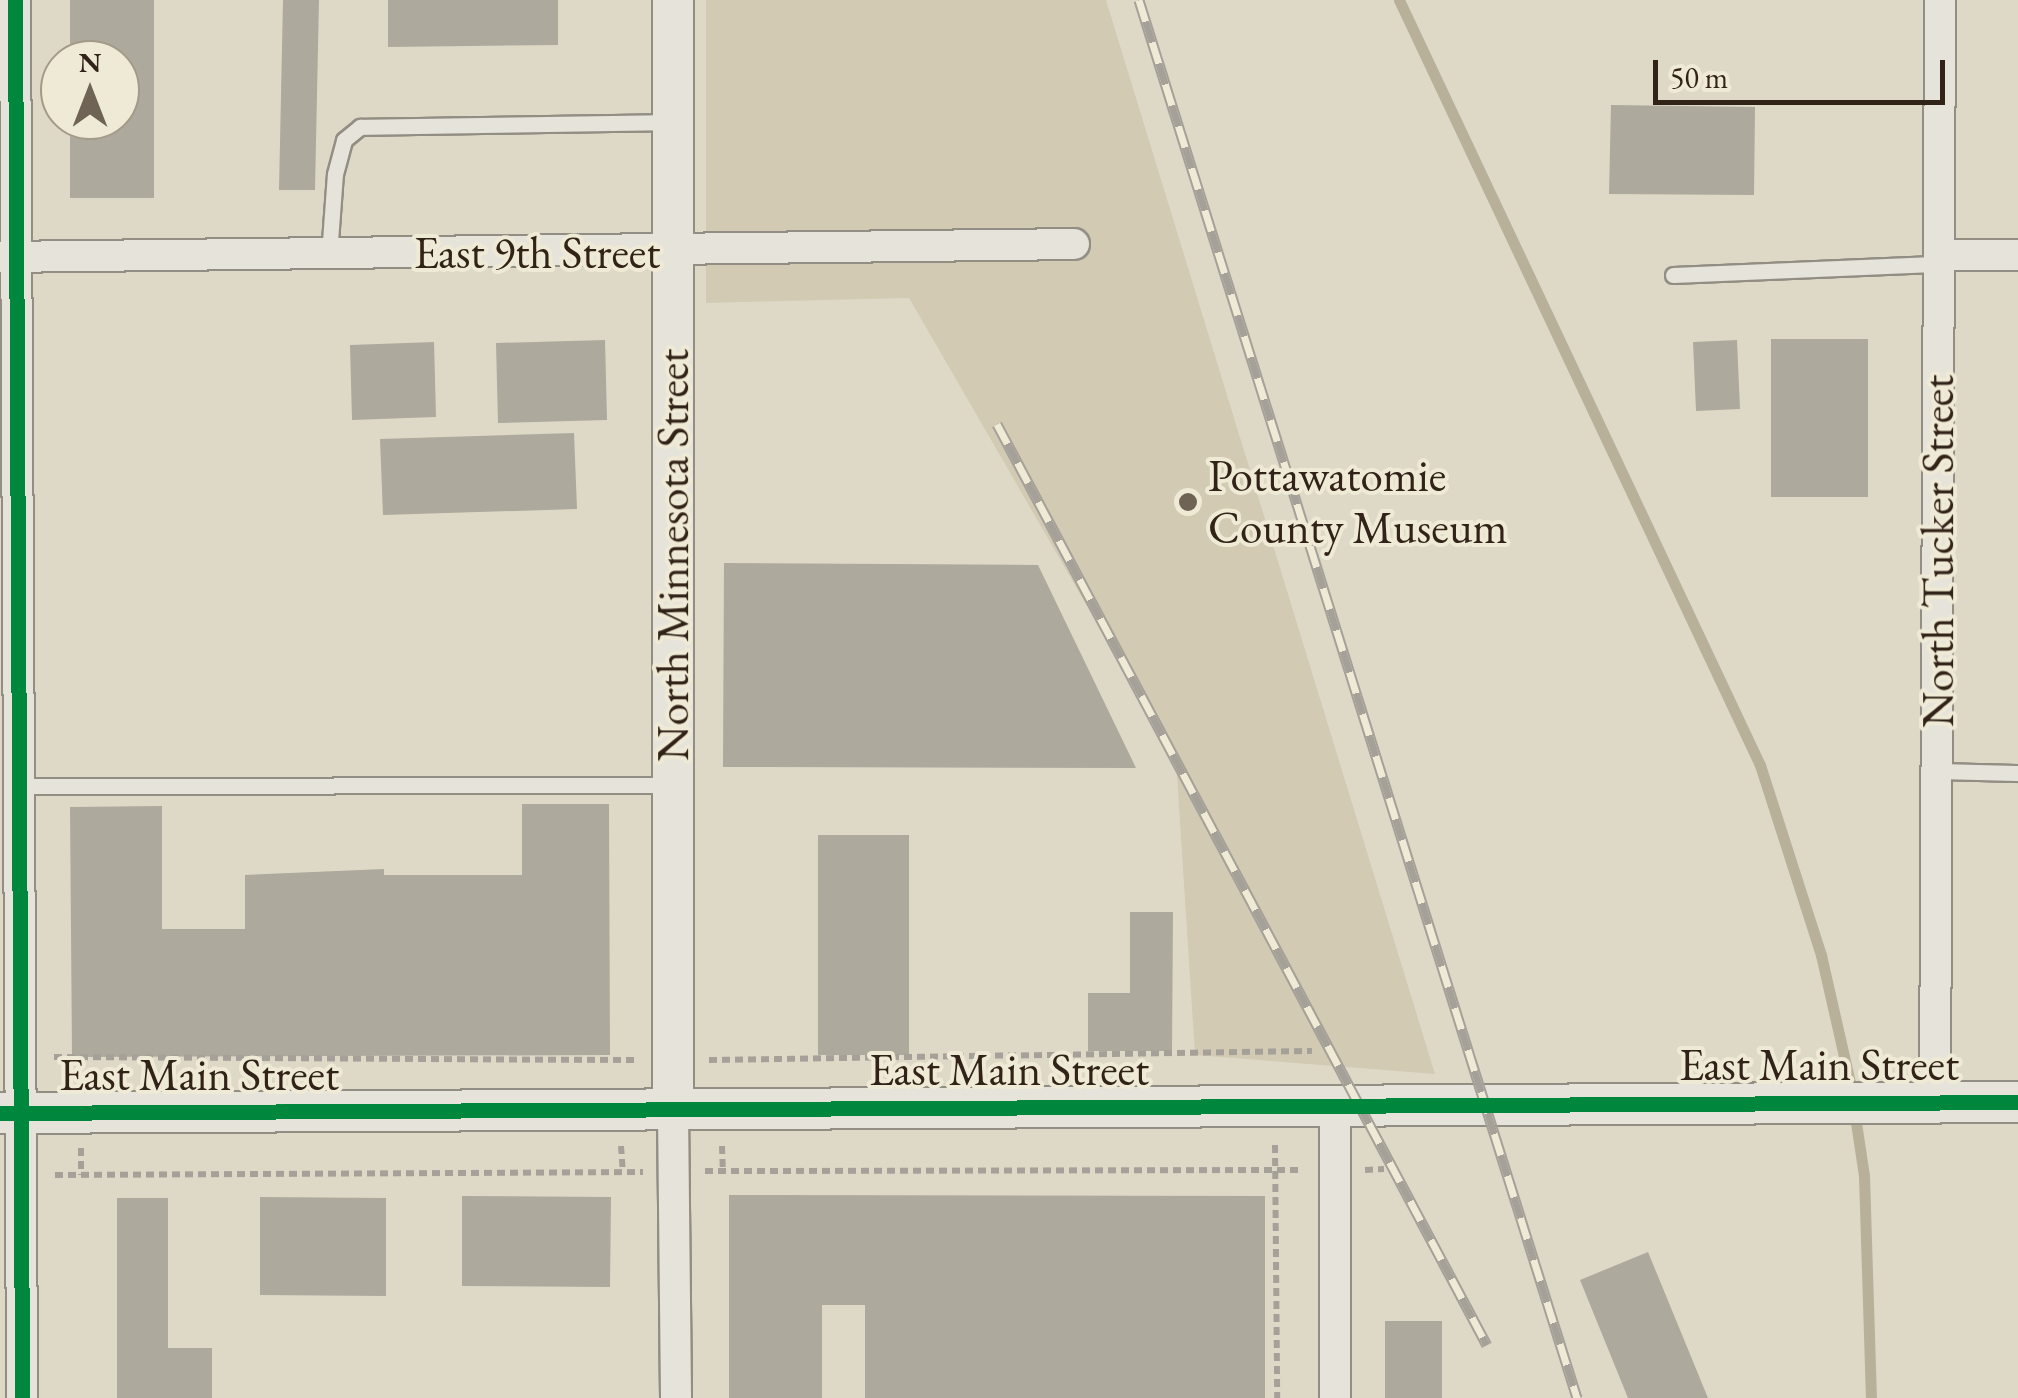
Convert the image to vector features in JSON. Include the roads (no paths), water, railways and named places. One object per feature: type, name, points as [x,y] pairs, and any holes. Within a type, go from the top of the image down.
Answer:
[{"type":"street","points":[[15,0],[7,257],[9,604],[20,786],[12,1113],[22,1398]]},
{"type":"street","name":"North Minnesota Street","points":[[673,0],[673,1110]]},
{"type":"street","name":"North Tucker Street","points":[[1926,1102],[1937,771],[1940,0]]},
{"type":"street","name":"East 9th Street","points":[[7,257],[673,253],[1074,244]]},
{"type":"street","points":[[1940,260],[2018,255]]},
{"type":"street","name":"East Main Street","points":[[12,1113],[2018,1102]]},
{"type":"street","points":[[1335,1106],[1335,1398]]},
{"type":"street","points":[[673,1110],[676,1398]]},
{"type":"lane","points":[[329,255],[334,174],[344,140],[360,127],[673,122]]},
{"type":"lane","points":[[1673,275],[1940,260]]},
{"type":"lane","points":[[1937,771],[2018,773]]},
{"type":"lane","points":[[20,786],[673,785]]},
{"type":"waterway","points":[[1399,0],[1760,765],[1821,955],[1850,1083],[1864,1176],[1871,1398]]},
{"type":"railway","points":[[1139,0],[1577,1398]]},
{"type":"railway","points":[[997,424],[1487,1345]]},
{"type":"place","name":"Pottawatomie County Museum","points":[[1188,502]]}]
